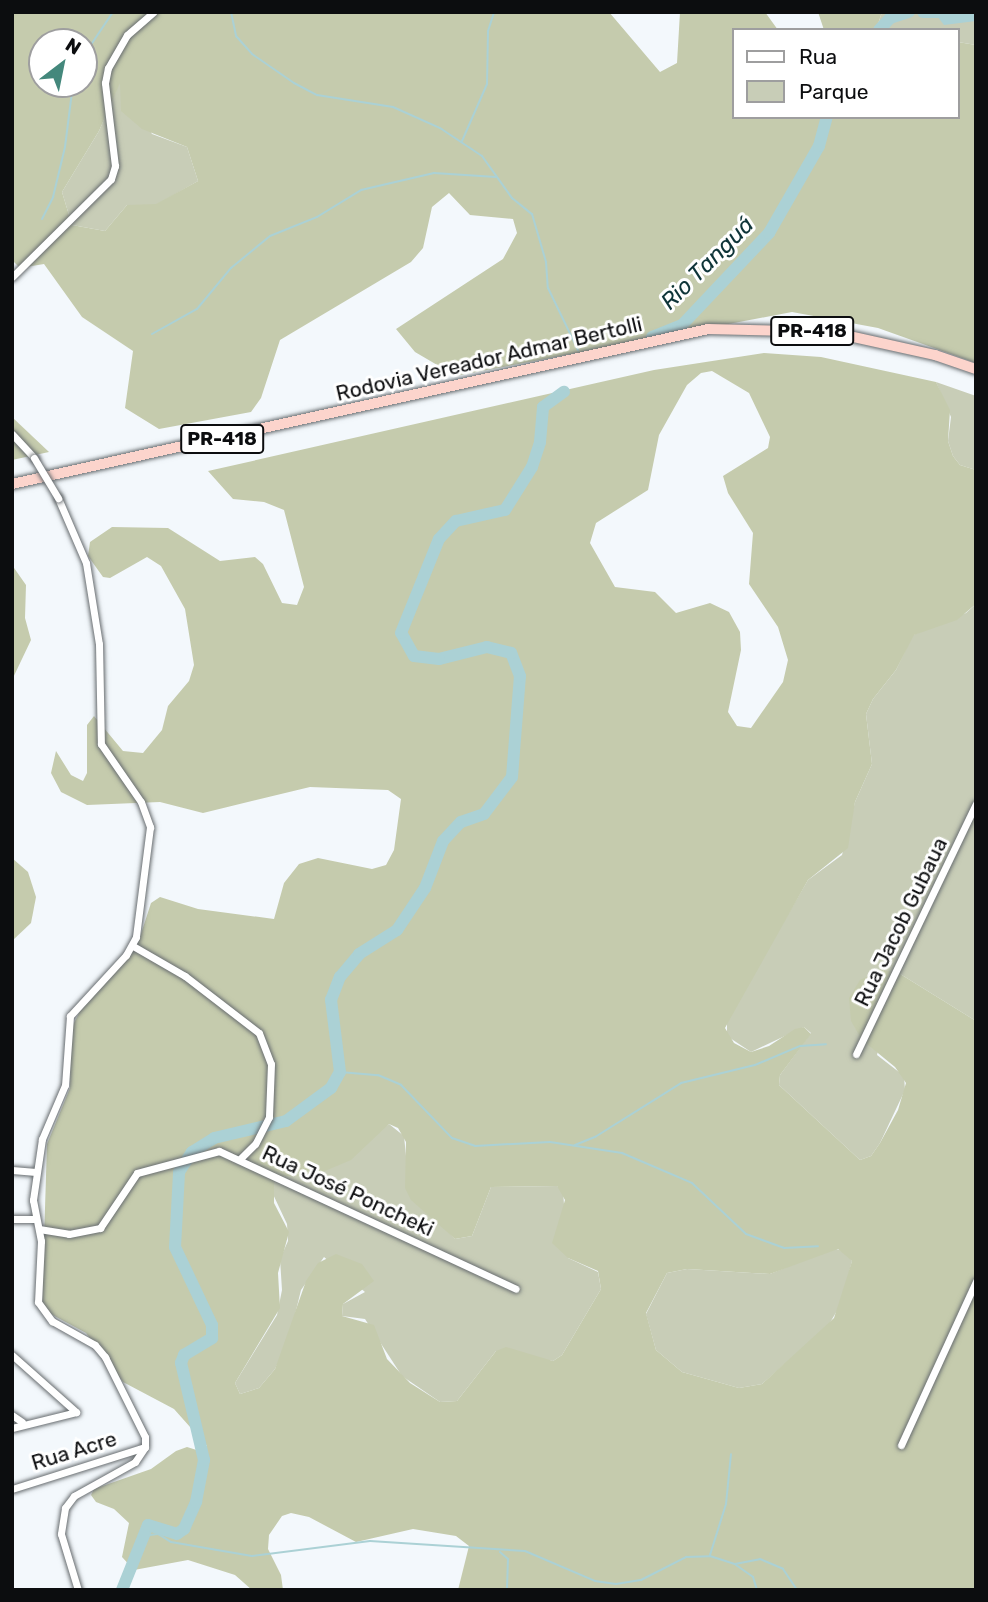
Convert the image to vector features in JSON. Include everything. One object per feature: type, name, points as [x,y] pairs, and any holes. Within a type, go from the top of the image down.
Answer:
[{"type":"highway","name":"Rodovia Vereador Admar Bertolli","points":[[12,484],[708,329],[772,327],[831,332],[935,355],[976,369]]},
{"type":"street","points":[[12,276],[111,179],[115,166],[107,102],[108,68],[127,35],[153,12]]},
{"type":"street","points":[[12,434],[34,458],[58,498],[86,563],[99,644],[98,730],[102,744],[141,802],[150,827],[150,850],[133,946],[70,1016],[65,1085],[42,1139],[36,1172],[35,1219],[39,1229],[38,1302],[44,1314],[95,1345],[105,1357],[142,1428],[145,1447],[135,1462],[74,1496],[65,1508],[61,1534],[78,1590]]},
{"type":"street","name":"Rua Jacob Gubaua","points":[[856,1054],[976,804]]},
{"type":"street","name":"Rua José Poncheki","points":[[133,946],[185,976],[247,1020],[259,1033],[271,1064],[269,1117],[255,1144],[240,1159],[516,1289]]},
{"type":"street","points":[[39,1229],[90,1233],[107,1221],[136,1174],[219,1151],[240,1159]]},
{"type":"street","points":[[12,1170],[36,1172]]},
{"type":"street","points":[[12,1219],[35,1219]]},
{"type":"street","points":[[901,1445],[976,1281]]},
{"type":"street","points":[[12,1355],[76,1412],[22,1422],[12,1428]]},
{"type":"street","points":[[12,1415],[22,1422]]},
{"type":"street","name":"Rua Acre","points":[[12,1489],[145,1447]]},
{"type":"green space","points":[[12,12],[609,12],[660,72],[677,63],[680,12],[765,12],[777,28],[732,28],[732,119],[960,119],[960,42],[976,45],[976,363],[878,328],[792,312],[456,376],[415,352],[396,329],[503,259],[517,233],[513,219],[470,215],[449,193],[432,207],[423,248],[411,262],[280,340],[261,398],[251,412],[159,429],[125,408],[133,351],[82,317],[44,264],[20,268],[12,260]],"holes":[[[120,83],[121,111],[142,129],[187,147],[198,181],[156,204],[127,205],[105,231],[72,225],[62,192],[99,131]]]},
{"type":"green space","points":[[818,12],[882,12],[877,28],[823,28]]},
{"type":"green space","points":[[882,12],[976,12],[976,45],[960,42],[960,28],[877,28]]},
{"type":"green space","points":[[120,81],[152,134],[187,147],[198,181],[156,205],[127,205],[105,231],[72,225],[62,192],[99,131]]},
{"type":"green space","points":[[764,353],[821,357],[936,382],[950,410],[948,441],[953,456],[960,465],[976,470],[976,604],[957,620],[914,635],[896,670],[873,699],[866,714],[872,764],[855,802],[848,848],[808,880],[725,1028],[734,1043],[751,1052],[769,1046],[795,1029],[804,1027],[811,1034],[780,1075],[779,1085],[860,1160],[871,1156],[880,1143],[898,1110],[906,1083],[895,1067],[862,1040],[851,1021],[849,998],[860,980],[881,970],[897,972],[976,1021],[976,1590],[458,1590],[469,1546],[456,1536],[413,1529],[356,1542],[309,1517],[291,1513],[282,1516],[269,1535],[268,1549],[281,1575],[283,1590],[252,1590],[235,1575],[188,1560],[134,1570],[122,1557],[129,1523],[114,1509],[96,1502],[91,1495],[94,1489],[151,1469],[176,1451],[187,1447],[203,1452],[207,1446],[174,1409],[123,1382],[86,1333],[47,1312],[42,1305],[47,1144],[70,1088],[71,1029],[82,1007],[138,943],[151,903],[160,897],[198,909],[274,919],[284,883],[299,864],[318,858],[372,869],[386,865],[394,850],[401,799],[388,790],[310,787],[203,813],[160,802],[87,805],[61,792],[51,773],[56,751],[71,775],[83,781],[87,773],[87,725],[94,716],[123,751],[143,753],[162,730],[168,706],[189,681],[194,665],[185,609],[161,566],[147,557],[110,578],[103,577],[88,556],[90,542],[112,527],[168,528],[220,561],[255,557],[263,564],[282,603],[297,605],[304,587],[284,510],[264,502],[233,499],[208,471],[654,370]],"holes":[[[712,371],[749,393],[770,437],[768,448],[723,476],[728,493],[753,533],[749,584],[778,627],[788,660],[783,682],[751,728],[737,726],[728,712],[741,650],[740,632],[729,612],[710,603],[676,613],[655,592],[615,587],[590,543],[596,523],[648,490],[659,435],[687,385],[701,373]],[[389,1124],[398,1128],[406,1142],[405,1188],[411,1200],[455,1239],[472,1236],[491,1187],[557,1186],[565,1200],[552,1243],[568,1258],[598,1271],[601,1289],[562,1355],[553,1361],[506,1347],[496,1351],[457,1401],[440,1402],[410,1383],[387,1359],[374,1325],[342,1316],[343,1304],[374,1281],[362,1264],[336,1254],[318,1263],[306,1281],[275,1369],[259,1388],[240,1394],[235,1383],[280,1308],[278,1273],[289,1232],[274,1203],[274,1181],[285,1176],[313,1176],[351,1160]],[[838,1249],[852,1261],[834,1318],[762,1384],[739,1388],[682,1372],[656,1350],[646,1313],[667,1273],[687,1269],[770,1274]]]},
{"type":"green space","points":[[936,382],[976,396],[976,470],[960,465],[953,456],[948,441],[951,417]]},
{"type":"green space","points":[[12,417],[49,452],[12,460]]},
{"type":"green space","points":[[12,565],[26,585],[25,618],[31,640],[12,680]]},
{"type":"green space","points":[[976,604],[976,1021],[897,972],[877,1055],[904,1076],[905,1090],[880,1143],[871,1156],[860,1160],[779,1085],[780,1075],[811,1033],[804,1027],[751,1052],[727,1036],[727,1019],[808,880],[842,855],[855,802],[872,764],[866,714],[873,699],[896,670],[913,635],[966,613]]},
{"type":"green space","points":[[12,858],[28,872],[36,897],[31,923],[12,941]]},
{"type":"green space","points":[[389,1124],[404,1136],[406,1156],[425,1208],[455,1239],[472,1236],[491,1187],[557,1186],[563,1191],[568,1258],[598,1272],[601,1289],[562,1355],[553,1361],[496,1351],[457,1401],[440,1402],[402,1376],[365,1319],[342,1316],[343,1304],[365,1292],[324,1257],[301,1290],[289,1339],[275,1369],[259,1388],[240,1394],[235,1383],[277,1315],[282,1290],[280,1259],[288,1241],[287,1224],[271,1190],[274,1181],[285,1176],[313,1176],[331,1167]]},
{"type":"green space","points":[[833,1248],[846,1252],[852,1261],[841,1304],[828,1326],[762,1384],[739,1388],[682,1372],[656,1350],[646,1314],[667,1273],[687,1269],[770,1274]]},
{"type":"water","points":[[934,12],[976,12],[976,21],[944,25]]},
{"type":"waterway","points":[[98,34],[113,12]]},
{"type":"waterway","points":[[231,12],[236,36],[252,54],[294,83],[317,95],[393,107],[440,128],[482,156],[512,198],[532,214],[546,262],[548,288],[578,350]]},
{"type":"waterway","points":[[462,141],[487,84],[488,31],[494,12]]},
{"type":"waterway","name":"Rio Tanguá","points":[[881,28],[890,18],[909,12]]},
{"type":"waterway","name":"Rio Tanguá","points":[[923,12],[953,12]]},
{"type":"waterway","points":[[42,219],[53,197],[65,147],[71,98]]},
{"type":"waterway","name":"Rio Tanguá","points":[[652,337],[682,325],[769,233],[819,146],[826,119]]},
{"type":"waterway","points":[[152,334],[197,309],[231,268],[270,236],[317,217],[361,190],[434,173],[496,177]]},
{"type":"waterway","name":"Rio Tanguá","points":[[122,1590],[148,1525],[177,1534],[184,1529],[196,1502],[204,1460],[181,1363],[184,1355],[212,1338],[212,1325],[175,1247],[179,1172],[192,1152],[214,1138],[286,1121],[331,1088],[340,1072],[331,1000],[340,977],[359,954],[397,930],[425,888],[443,841],[461,822],[484,814],[512,777],[520,676],[511,653],[487,647],[439,659],[414,656],[401,633],[439,539],[456,521],[505,510],[532,467],[540,442],[543,407],[564,392]]},
{"type":"waterway","points":[[575,1145],[595,1137],[681,1083],[755,1065],[800,1046],[826,1044]]},
{"type":"waterway","points":[[340,1072],[378,1075],[401,1085],[452,1138],[475,1146],[550,1142],[622,1153],[692,1183],[746,1234],[784,1248],[818,1246]]},
{"type":"waterway","points":[[710,1555],[726,1504],[731,1454]]},
{"type":"waterway","points":[[142,1536],[158,1534],[171,1542],[252,1556],[370,1541],[525,1551],[595,1581],[616,1584],[641,1580],[686,1557],[710,1556],[735,1564],[760,1559],[783,1569],[797,1590]]},
{"type":"waterway","points":[[500,1552],[508,1559],[507,1590]]},
{"type":"waterway","points":[[736,1565],[753,1577],[757,1590]]}]
